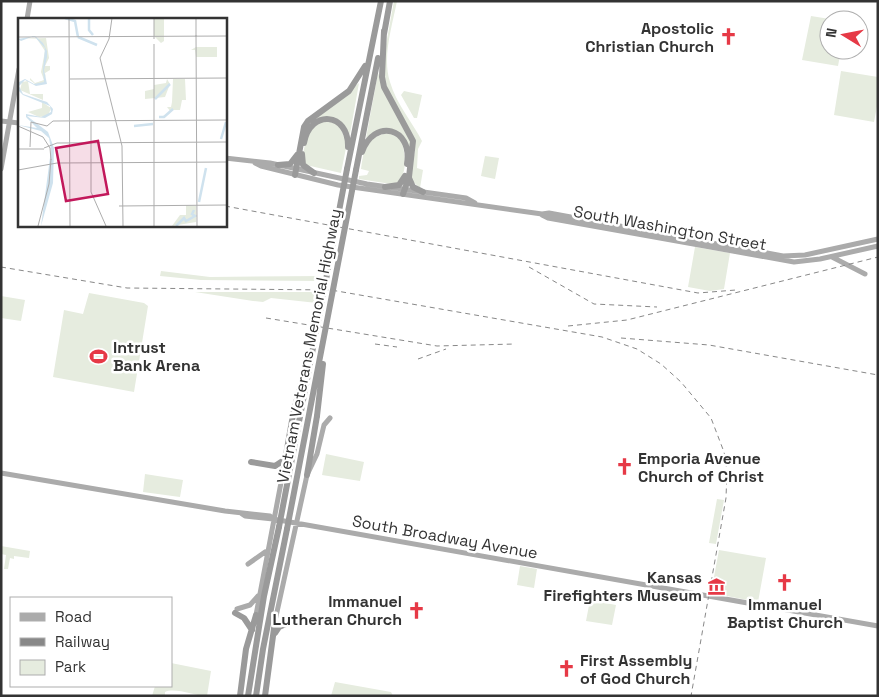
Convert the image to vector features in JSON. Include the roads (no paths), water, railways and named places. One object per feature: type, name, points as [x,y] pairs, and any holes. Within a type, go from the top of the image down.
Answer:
[{"type":"highway","name":"Vietnam Veterans Memorial Highway","points":[[248,696],[263,604],[293,458],[380,1]]},
{"type":"highway","name":"Vietnam Veterans Memorial Highway","points":[[256,696],[272,597],[390,1]]},
{"type":"highway","points":[[384,31],[382,78],[384,87],[412,141],[404,191]]},
{"type":"highway","points":[[296,171],[304,127],[308,121],[344,95],[357,82],[372,43]]},
{"type":"highway","points":[[296,171],[309,128],[320,120],[332,120],[341,124],[348,135],[347,169]]},
{"type":"highway","points":[[356,170],[368,140],[378,132],[386,131],[399,135],[406,144],[408,152],[407,176],[413,187],[423,192]]},
{"type":"highway","points":[[278,164],[287,164],[294,161],[300,144]]},
{"type":"highway","points":[[302,154],[303,165],[314,174]]},
{"type":"highway","points":[[385,187],[399,185],[407,176]]},
{"type":"highway","points":[[283,472],[294,415],[319,318]]},
{"type":"highway","points":[[307,475],[317,416],[328,320]]},
{"type":"highway","points":[[251,462],[275,466],[285,459]]},
{"type":"highway","points":[[236,611],[244,618],[252,630]]},
{"type":"highway","points":[[240,696],[242,668],[256,615]]},
{"type":"highway","points":[[265,696],[276,621]]},
{"type":"highway","points":[[273,636],[279,627],[286,624]]},
{"type":"main road","points":[[27,18],[30,1]]},
{"type":"main road","points":[[1,169],[18,74]]},
{"type":"main road","points":[[1,121],[18,123]]},
{"type":"main road","name":"South Washington Street","points":[[226,158],[404,191],[542,214],[549,213],[783,256],[817,253]]},
{"type":"main road","name":"South Washington Street","points":[[255,163],[278,164],[327,183],[423,192],[466,198],[475,203]]},
{"type":"main road","name":"South Washington Street","points":[[542,214],[548,218],[608,230],[794,262],[831,257],[878,246]]},
{"type":"main road","points":[[817,253],[878,238]]},
{"type":"main road","points":[[817,253],[831,257],[865,274]]},
{"type":"main road","points":[[276,621],[307,475],[317,454],[324,425],[330,418]]},
{"type":"main road","points":[[256,615],[283,472]]},
{"type":"main road","name":"South Broadway Avenue","points":[[1,473],[242,514],[246,512],[270,516],[273,519],[296,524],[878,626]]},
{"type":"main road","points":[[248,564],[267,549]]},
{"type":"main road","points":[[236,611],[250,605],[259,594]]},
{"type":"railway","points":[[226,206],[698,293],[736,290]]},
{"type":"railway","points":[[568,326],[627,320],[878,257]]},
{"type":"railway","points":[[1,267],[127,288],[331,290],[602,337],[637,349],[661,364],[681,382],[711,418],[724,452],[727,471],[726,498],[691,696]]},
{"type":"railway","points":[[529,267],[594,304],[657,307]]},
{"type":"railway","points":[[266,318],[437,346],[515,344]]},
{"type":"railway","points":[[621,338],[709,345],[878,375]]},
{"type":"railway","points":[[375,344],[397,347]]},
{"type":"railway","points":[[418,359],[446,349]]},
{"type":"place","name":"Apostolic Christian Church","points":[[728,37]]},
{"type":"place","name":"Intrust Bank Arena","points":[[99,356]]},
{"type":"place","name":"Emporia Avenue Church of Christ","points":[[624,467]]},
{"type":"place","name":"Immanuel Baptist Church","points":[[785,582]]},
{"type":"place","name":"Kansas Firefighters Museum","points":[[716,586]]},
{"type":"place","name":"Immanuel Lutheran Church","points":[[416,610]]},
{"type":"place","name":"First Assembly of God Church","points":[[566,669]]}]
